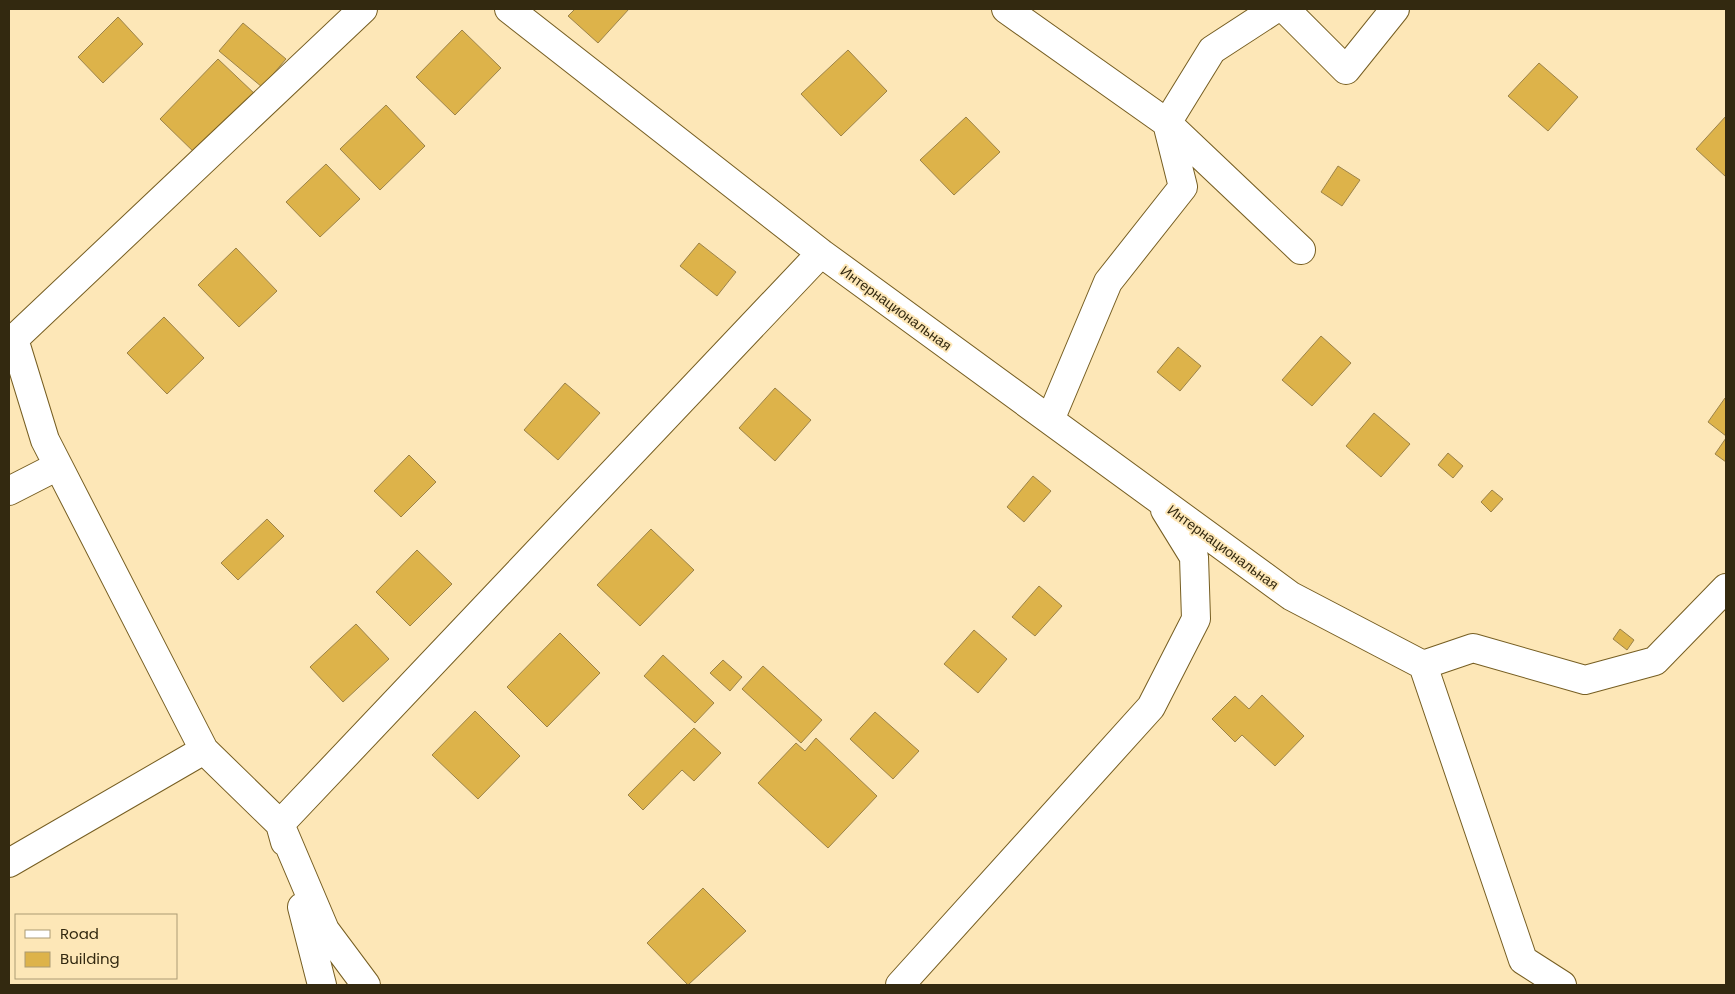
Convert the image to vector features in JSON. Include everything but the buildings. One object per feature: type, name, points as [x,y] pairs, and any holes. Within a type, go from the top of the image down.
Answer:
[{"type":"street","points":[[363,9],[11,340],[44,440],[204,750],[280,824],[325,930],[366,985]]},
{"type":"street","name":"Интернациональная","points":[[509,9],[821,253],[1291,596],[1423,665]]},
{"type":"street","points":[[1006,9],[1167,123],[1301,250]]},
{"type":"street","points":[[1050,420],[1108,282],[1183,187],[1167,123],[1212,50],[1275,9]]},
{"type":"street","points":[[1285,9],[1346,70],[1395,9]]},
{"type":"street","points":[[280,824],[821,253]]},
{"type":"street","points":[[9,490],[58,466]]},
{"type":"street","points":[[900,985],[1151,707],[1196,619],[1194,557],[1157,498]]},
{"type":"street","points":[[1562,985],[1523,960],[1423,665],[1473,648],[1585,680],[1655,661],[1726,588]]},
{"type":"street","points":[[9,863],[204,750]]},
{"type":"street","points":[[280,824],[322,985]]}]
